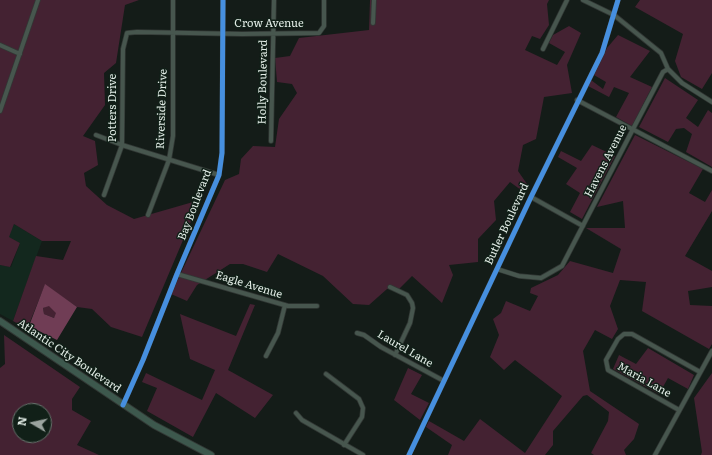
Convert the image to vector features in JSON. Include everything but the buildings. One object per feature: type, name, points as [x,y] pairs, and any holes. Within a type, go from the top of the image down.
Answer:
[{"type":"highway","name":"Atlantic City Boulevard","points":[[0,321],[123,405],[154,425],[206,454]]},
{"type":"street","points":[[0,111],[38,0]]},
{"type":"street","name":"Riverside Drive","points":[[148,215],[169,160],[173,136],[173,0]]},
{"type":"street","name":"Bay Boulevard","points":[[123,405],[219,175],[222,153],[223,0]]},
{"type":"street","name":"Holly Boulevard","points":[[271,141],[272,34],[274,0]]},
{"type":"street","name":"Crow Avenue","points":[[124,41],[129,32],[312,34],[322,31],[324,0]]},
{"type":"street","points":[[373,23],[374,0]]},
{"type":"street","points":[[543,49],[567,0]]},
{"type":"street","points":[[583,0],[614,15],[658,50],[668,69],[682,83],[712,102]]},
{"type":"street","name":"Butler Boulevard","points":[[410,455],[530,196],[602,53],[618,0]]},
{"type":"street","name":"Potters Drive","points":[[104,195],[122,145],[124,41]]},
{"type":"street","points":[[0,45],[20,54]]},
{"type":"street","name":"Havens Avenue","points":[[497,269],[519,276],[541,278],[557,270],[564,264],[632,129],[663,72],[668,69]]},
{"type":"street","points":[[577,100],[712,171]]},
{"type":"street","points":[[96,135],[122,145],[219,175]]},
{"type":"street","points":[[530,196],[583,226]]},
{"type":"street","name":"Eagle Avenue","points":[[177,274],[285,305],[317,306]]},
{"type":"street","points":[[390,287],[406,295],[412,303],[413,308],[410,323],[395,355]]},
{"type":"street","points":[[266,356],[278,333],[285,305]]},
{"type":"street","name":"Laurel Lane","points":[[357,333],[364,335],[380,348],[444,381]]},
{"type":"street","name":"Maria Lane","points":[[680,410],[608,370],[606,360],[620,336],[632,334],[700,372]]},
{"type":"street","points":[[655,455],[712,351]]},
{"type":"street","points":[[326,374],[359,400],[363,408],[362,417],[344,445]]},
{"type":"street","points":[[296,413],[302,420],[363,455]]},
{"type":"shaded area","points":[[0,0],[139,0],[125,5],[116,63],[104,73],[105,105],[83,136],[95,141],[98,165],[84,173],[86,186],[107,205],[134,219],[200,200],[142,337],[111,327],[92,309],[77,307],[45,285],[27,329],[13,321],[36,256],[63,260],[71,241],[42,241],[14,224],[9,237],[20,243],[10,267],[0,265]]},
{"type":"shaded area","points":[[370,0],[549,0],[547,4],[549,25],[540,39],[532,36],[525,50],[557,65],[565,52],[549,43],[553,35],[569,26],[581,33],[567,65],[572,93],[544,97],[536,139],[523,145],[518,171],[527,184],[521,190],[510,182],[494,201],[496,220],[478,239],[478,262],[449,265],[453,275],[442,303],[412,276],[398,290],[387,289],[369,305],[353,304],[323,276],[278,254],[267,272],[243,264],[230,264],[197,285],[187,301],[171,294],[225,180],[239,174],[241,159],[253,146],[275,147],[279,119],[297,93],[292,84],[277,82],[275,58],[290,56],[299,38],[369,30]]},
{"type":"shaded area","points":[[640,0],[712,0],[712,73],[702,89],[681,77],[675,61],[683,34],[635,7]]},
{"type":"shaded area","points":[[618,35],[650,51],[630,77],[652,87],[632,126],[616,117],[629,93],[614,87],[609,97],[588,86],[591,80],[603,89],[606,82],[594,75],[607,48]]},
{"type":"shaded area","points":[[665,78],[698,100],[686,118],[698,127],[708,110],[712,113],[712,167],[686,152],[692,134],[684,128],[676,129],[668,142],[639,127]]},
{"type":"shaded area","points":[[635,135],[703,169],[689,193],[705,202],[712,190],[712,211],[685,256],[712,271],[712,287],[688,291],[690,305],[712,306],[712,344],[709,349],[642,311],[646,282],[620,280],[610,306],[618,329],[612,339],[595,330],[583,351],[590,391],[639,424],[634,439],[624,450],[626,455],[594,455],[591,453],[608,421],[609,412],[587,395],[583,396],[553,431],[553,445],[545,455],[448,455],[452,445],[426,427],[429,421],[464,441],[480,419],[525,453],[562,396],[515,360],[504,370],[490,357],[499,335],[493,319],[501,313],[506,301],[530,311],[538,296],[530,293],[531,288],[558,275],[570,261],[613,273],[621,249],[586,228],[625,228],[623,201],[597,207]]},
{"type":"shaded area","points":[[592,145],[615,156],[582,219],[570,212],[580,193],[566,184],[577,168],[558,157],[561,151],[581,161]]},
{"type":"shaded area","points":[[14,224],[42,241],[13,321],[0,314],[0,265],[11,267],[20,243],[8,237]]},
{"type":"shaded area","points":[[45,284],[77,307],[57,340],[29,326]],"holes":[[[49,306],[56,313],[54,318],[44,314],[43,308]]]},
{"type":"shaded area","points":[[250,304],[255,305],[228,370],[273,395],[255,418],[216,393],[193,437],[147,411],[157,388],[142,382],[146,373],[202,400],[215,370],[190,359],[180,314],[236,336]]},
{"type":"shaded area","points":[[49,305],[57,313],[54,318],[44,314],[43,308]]},
{"type":"shaded area","points":[[4,335],[80,387],[72,399],[72,410],[91,421],[77,445],[99,455],[0,455],[0,368],[5,364]]},
{"type":"shaded area","points":[[648,348],[694,375],[688,389],[668,378],[659,394],[613,369],[619,355],[636,364]]},
{"type":"shaded area","points":[[408,368],[422,375],[411,394],[429,403],[420,420],[394,400]]},
{"type":"shaded area","points":[[712,373],[712,455],[701,455],[702,452],[694,398]]},
{"type":"cycle path","points":[[123,405],[219,175],[222,153],[223,0]]},
{"type":"cycle path","points":[[409,455],[531,197],[602,53],[618,0]]}]
